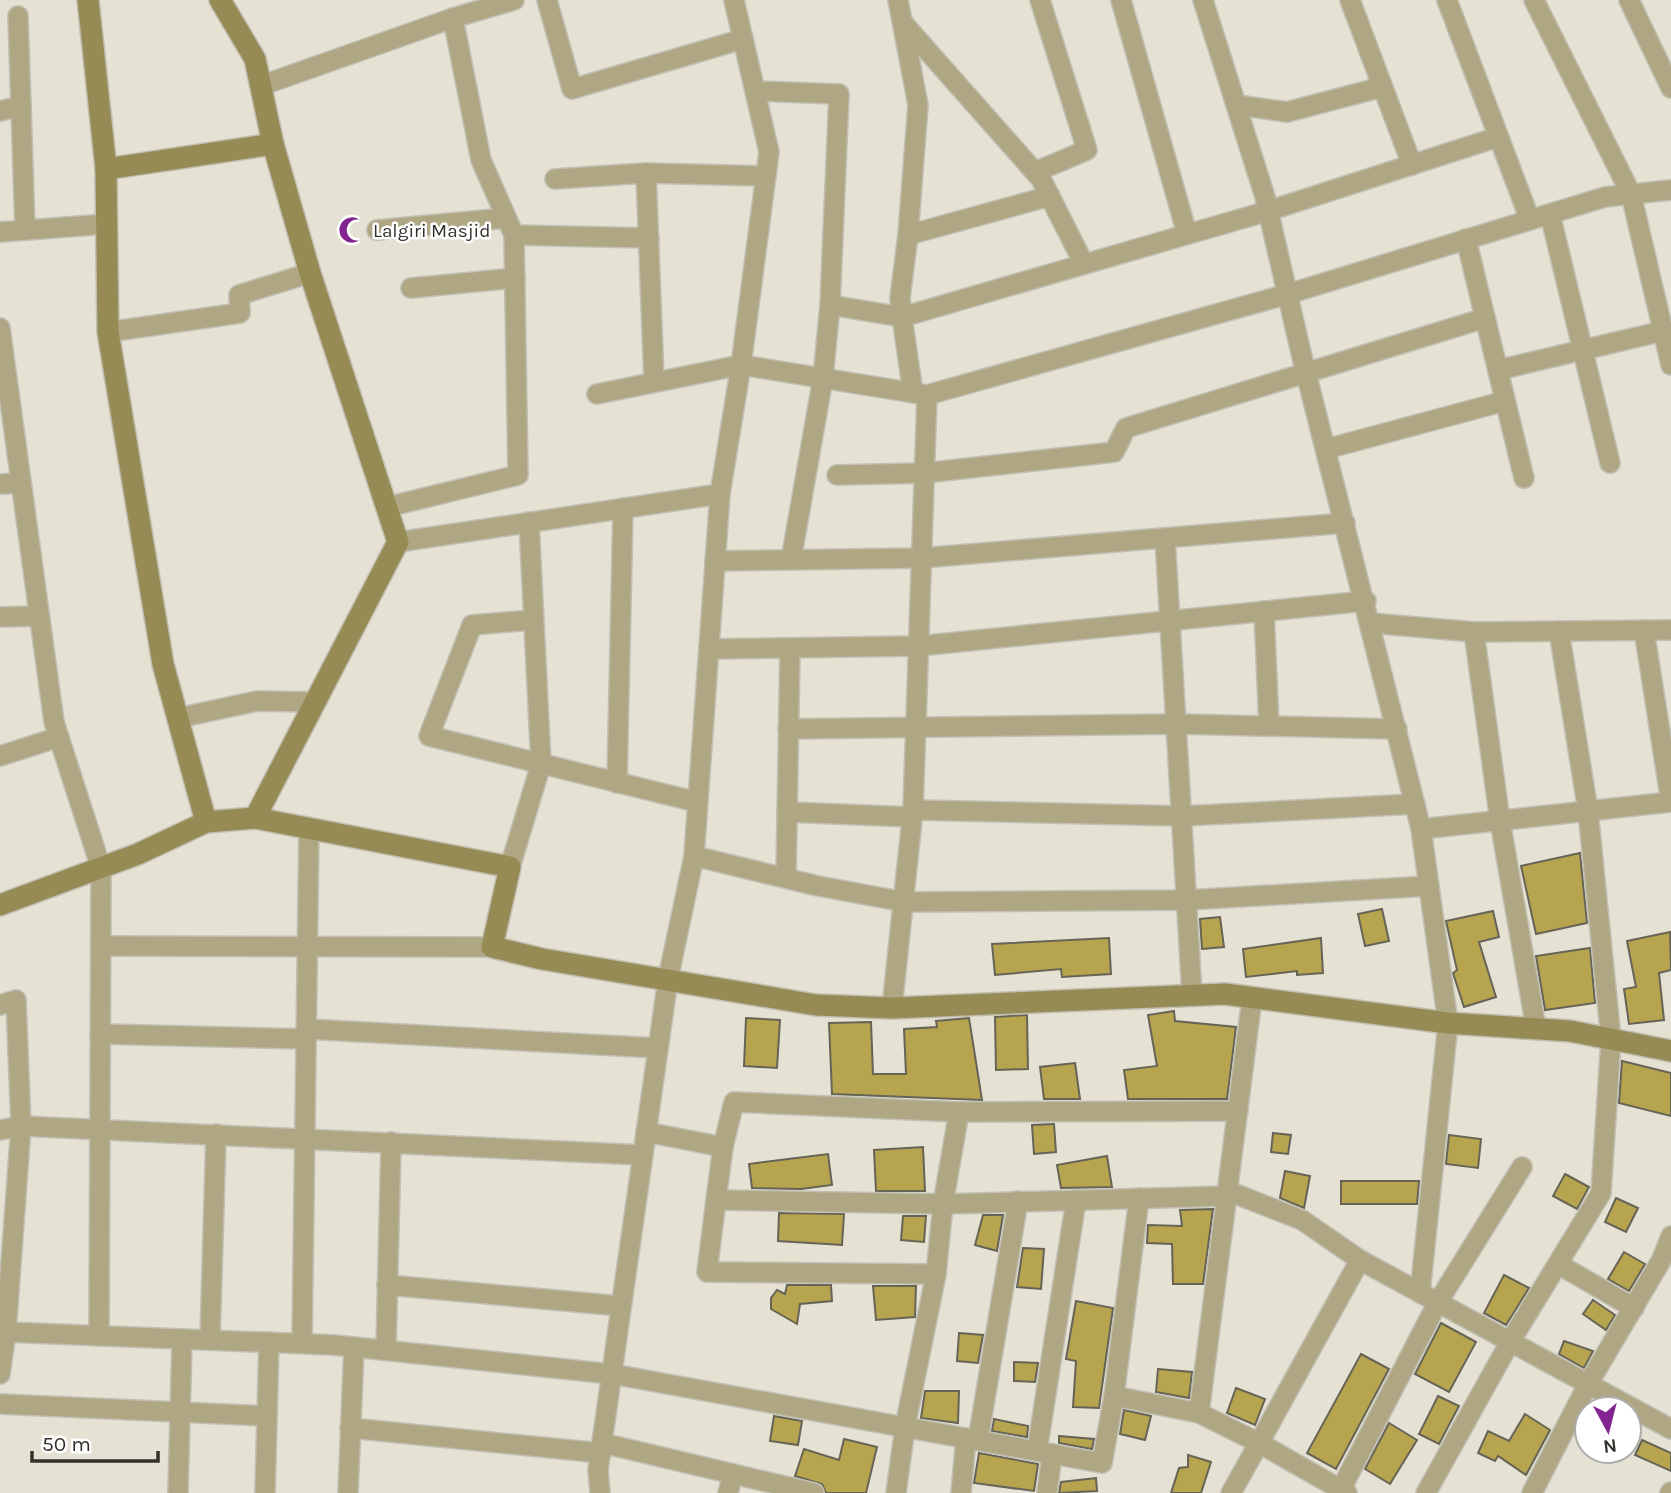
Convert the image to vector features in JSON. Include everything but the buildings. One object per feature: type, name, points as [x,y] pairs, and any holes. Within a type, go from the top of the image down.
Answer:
[{"type":"street","points":[[88,0],[106,169],[108,332],[163,664],[206,822]]},
{"type":"street","points":[[220,0],[255,59],[273,145],[310,272],[398,542],[255,818]]},
{"type":"street","points":[[260,86],[453,18],[514,0]]},
{"type":"street","points":[[547,0],[572,89],[743,39]]},
{"type":"street","points":[[600,1493],[601,1448],[668,979],[694,856],[720,494],[741,365],[769,152],[734,0]]},
{"type":"street","points":[[892,1008],[912,814],[924,473],[920,394],[900,298],[908,235],[918,105],[898,0]]},
{"type":"street","points":[[1035,172],[1087,150],[1040,0]]},
{"type":"street","points":[[1121,0],[1187,234]]},
{"type":"street","points":[[1203,0],[1268,211],[1421,829],[1448,1023],[1420,1293]]},
{"type":"street","points":[[1350,0],[1412,165]]},
{"type":"street","points":[[1447,0],[1530,220]]},
{"type":"street","points":[[1534,0],[1631,194],[1671,365]]},
{"type":"street","points":[[1629,0],[1671,88]]},
{"type":"street","points":[[18,16],[24,230]]},
{"type":"street","points":[[387,507],[518,475],[515,278],[510,226],[481,160],[453,18]]},
{"type":"street","points":[[902,22],[1035,172],[1084,264]]},
{"type":"street","points":[[1237,104],[1287,112],[1382,87]]},
{"type":"street","points":[[755,91],[839,94],[830,305],[823,378],[791,560]]},
{"type":"street","points":[[0,111],[21,106]]},
{"type":"street","points":[[830,305],[902,317],[1268,211],[1498,137]]},
{"type":"street","points":[[106,169],[273,145]]},
{"type":"street","points":[[555,179],[646,173],[766,176]]},
{"type":"street","points":[[646,173],[654,381]]},
{"type":"street","points":[[597,394],[741,365],[920,394],[1288,294],[1605,197],[1671,190]]},
{"type":"street","points":[[908,235],[1050,196]]},
{"type":"street","points":[[1550,214],[1610,463]]},
{"type":"street","points":[[0,232],[107,224]]},
{"type":"street","points":[[377,230],[510,226],[649,238]]},
{"type":"street","points":[[1466,239],[1524,478]]},
{"type":"street","points":[[108,332],[240,313],[239,295],[310,272]]},
{"type":"street","points":[[411,288],[515,278]]},
{"type":"street","points":[[837,475],[924,473],[1114,452],[1126,428],[1485,318]]},
{"type":"street","points":[[0,328],[6,421],[21,483],[54,722],[102,868],[99,1336]]},
{"type":"street","points":[[1498,370],[1663,331]]},
{"type":"street","points":[[1326,449],[1505,401]]},
{"type":"street","points":[[0,484],[21,483]]},
{"type":"street","points":[[398,542],[720,494]]},
{"type":"street","points":[[617,783],[623,508]]},
{"type":"street","points":[[492,947],[510,867],[541,764],[529,522]]},
{"type":"street","points":[[715,561],[921,558],[1345,523]]},
{"type":"street","points":[[1165,538],[1172,620],[1192,995]]},
{"type":"street","points":[[709,649],[918,646],[1366,601]]},
{"type":"street","points":[[1264,611],[1269,726]]},
{"type":"street","points":[[0,617],[39,616]]},
{"type":"street","points":[[532,620],[472,625],[429,736],[697,802]]},
{"type":"street","points":[[1371,623],[1474,632],[1671,630]]},
{"type":"street","points":[[1421,829],[1671,802],[1644,630]]},
{"type":"street","points":[[1426,1493],[1510,1342],[1601,1192],[1611,1039],[1587,811],[1559,631]]},
{"type":"street","points":[[1474,632],[1500,821],[1536,1028]]},
{"type":"street","points":[[786,878],[790,648]]},
{"type":"street","points":[[178,718],[257,701],[315,702]]},
{"type":"street","points":[[789,729],[1178,724],[1397,729]]},
{"type":"street","points":[[0,756],[59,737]]},
{"type":"street","points":[[787,812],[1183,816],[1415,804]]},
{"type":"street","points":[[0,905],[102,868],[206,822],[255,818],[510,867]]},
{"type":"street","points":[[302,1343],[309,828]]},
{"type":"street","points":[[694,856],[905,902],[1187,900],[1429,886]]},
{"type":"street","points":[[101,946],[492,947],[542,959],[816,1005],[892,1008],[1225,994],[1448,1023],[1570,1031],[1671,1051]]},
{"type":"street","points":[[1199,1413],[1252,998]]},
{"type":"street","points":[[0,1005],[16,1000],[21,1126],[7,1229],[6,1332],[0,1374]]},
{"type":"street","points":[[100,1034],[306,1034],[658,1048]]},
{"type":"street","points":[[936,1274],[707,1272],[723,1147],[734,1102],[959,1112],[1238,1111]]},
{"type":"street","points":[[896,1493],[905,1427],[936,1274],[943,1204],[959,1112]]},
{"type":"street","points":[[0,1129],[21,1126],[100,1129],[643,1155]]},
{"type":"street","points":[[646,1132],[723,1147]]},
{"type":"street","points":[[210,1340],[216,1134]]},
{"type":"street","points":[[386,1350],[390,1142]]},
{"type":"street","points":[[1114,1396],[1199,1413],[1259,1443],[1342,1492],[1438,1302],[1522,1167]]},
{"type":"street","points":[[716,1200],[943,1204],[1227,1194],[1302,1220],[1360,1260],[1671,1429]]},
{"type":"street","points":[[6,1332],[302,1343],[612,1374],[1102,1463],[1114,1396],[1139,1198]]},
{"type":"street","points":[[1047,1493],[1044,1452],[1076,1200]]},
{"type":"street","points":[[961,1493],[1018,1201]]},
{"type":"street","points":[[1532,1493],[1588,1384],[1662,1259],[1671,1236]]},
{"type":"street","points":[[1231,1493],[1360,1260]]},
{"type":"street","points":[[1558,1264],[1634,1308]]},
{"type":"street","points":[[387,1285],[621,1306]]},
{"type":"street","points":[[178,1493],[182,1339]]},
{"type":"street","points":[[265,1493],[269,1342]]},
{"type":"street","points":[[348,1493],[354,1347]]},
{"type":"street","points":[[0,1404],[267,1416]]},
{"type":"street","points":[[350,1428],[601,1448],[731,1483],[814,1493]]},
{"type":"place","name":"Lalgiri Masjid","points":[[352,230]]}]
